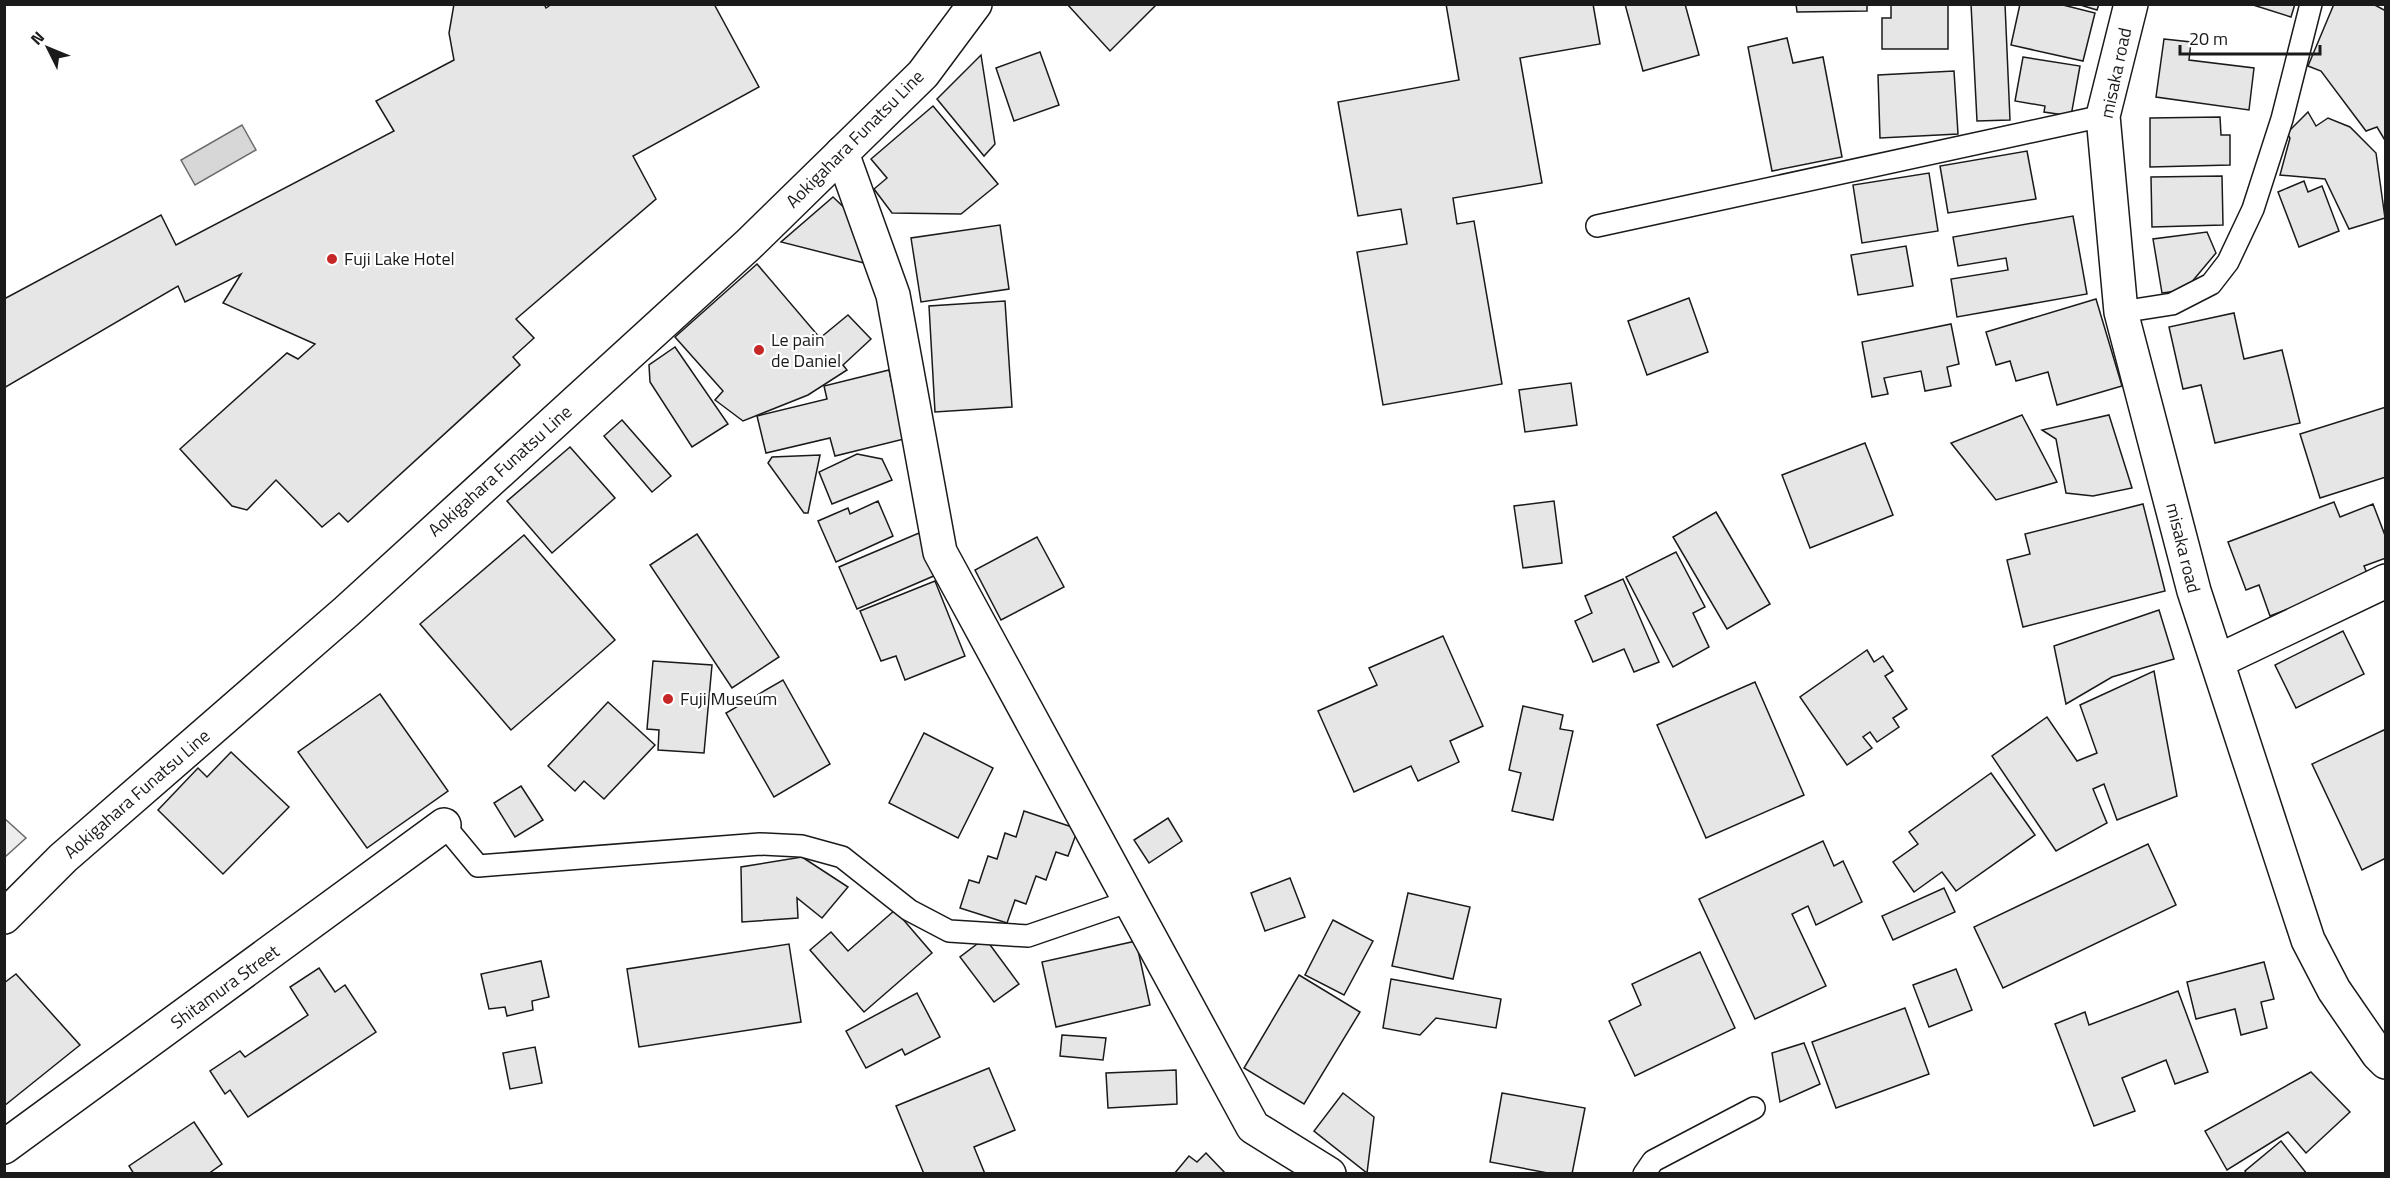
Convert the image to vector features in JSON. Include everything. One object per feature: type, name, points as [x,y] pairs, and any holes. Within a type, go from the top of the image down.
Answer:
[{"type":"main road","name":"Aokigahara Funatsu Line","points":[[4,917],[63,858],[346,611],[722,269],[923,74],[975,4]]},
{"type":"main road","name":"misaka road","points":[[2132,4],[2103,116],[2121,312],[2194,591],[2308,940],[2334,990],[2385,1062]]},
{"type":"main road","points":[[842,153],[893,296],[940,552],[1253,1127],[1329,1173]]},
{"type":"main road","points":[[2217,661],[2385,581]]},
{"type":"main road","name":"Shitamura Street","points":[[4,1147],[444,825]]},
{"type":"lane","points":[[2121,312],[2172,304],[2211,284],[2228,262],[2257,197],[2282,119],[2311,4]]},
{"type":"lane","points":[[1597,226],[2103,116]]},
{"type":"lane","points":[[444,825],[478,866],[760,844],[802,846],[843,857],[909,910],[950,931],[1028,936],[1131,902]]},
{"type":"lane","points":[[1644,1173],[1653,1161],[1754,1108]]},
{"type":"shaded area","points":[[242,125],[256,150],[195,185],[181,160]]},
{"type":"shaded area","points":[[4,818],[26,838],[5,857],[4,857]]},
{"type":"building","name":"Fuji Lake Hotel","points":[[454,4],[544,4],[546,8],[552,4],[714,4],[759,87],[633,156],[656,199],[516,319],[534,338],[513,357],[520,365],[348,522],[339,513],[322,527],[276,480],[247,510],[232,506],[180,449],[287,353],[298,359],[315,344],[223,303],[241,274],[185,302],[178,286],[4,388],[4,299],[161,215],[176,245],[394,131],[376,101],[454,60],[449,33]]},
{"type":"building","points":[[1067,4],[1157,4],[1110,51]]},
{"type":"building","points":[[1446,4],[1593,4],[1600,44],[1520,58],[1542,183],[1453,198],[1457,224],[1474,221],[1502,384],[1383,405],[1357,252],[1407,244],[1401,209],[1358,216],[1338,102],[1459,80]]},
{"type":"building","points":[[1625,4],[1685,4],[1699,55],[1643,71]]},
{"type":"building","points":[[1796,4],[1867,4],[1867,11],[1797,12]]},
{"type":"building","points":[[1891,4],[1948,4],[1948,49],[1882,49],[1882,18],[1891,18]]},
{"type":"building","points":[[1971,4],[2005,4],[2010,120],[1977,121]]},
{"type":"building","points":[[2020,4],[2059,4],[2095,13],[2083,61],[2011,45]]},
{"type":"building","points":[[2077,4],[2099,4],[2097,10]]},
{"type":"building","points":[[2250,4],[2295,4],[2291,17]]},
{"type":"building","points":[[2334,4],[2373,4],[2386,11],[2386,142],[2377,127],[2366,131],[2321,71],[2308,66]]},
{"type":"building","points":[[1787,38],[1793,63],[1823,57],[1842,157],[1772,171],[1748,47]]},
{"type":"building","points":[[2164,39],[2191,42],[2189,60],[2254,68],[2249,110],[2156,97]]},
{"type":"building","points":[[1040,52],[1059,105],[1014,121],[996,68]]},
{"type":"building","points":[[981,55],[995,144],[984,156],[937,99]]},
{"type":"building","points":[[2023,57],[2080,66],[2071,116],[2044,112],[2045,106],[2015,101]]},
{"type":"building","points":[[1954,71],[1958,134],[1880,138],[1878,75]]},
{"type":"building","points":[[933,106],[998,184],[961,214],[892,213],[874,189],[887,178],[871,159]]},
{"type":"building","points":[[2308,112],[2316,126],[2328,118],[2350,127],[2376,153],[2385,218],[2349,229],[2325,179],[2280,175],[2290,138],[2287,133]]},
{"type":"building","points":[[2220,117],[2221,135],[2230,135],[2230,165],[2150,167],[2150,118]]},
{"type":"building","points":[[2027,151],[2036,199],[1948,213],[1940,166]]},
{"type":"building","points":[[1929,173],[1938,231],[1862,243],[1853,185]]},
{"type":"building","points":[[2222,176],[2223,225],[2152,227],[2151,177]]},
{"type":"building","points":[[2304,181],[2308,192],[2322,186],[2339,231],[2299,247],[2278,192]]},
{"type":"building","points":[[833,197],[855,218],[864,263],[781,242]]},
{"type":"building","points":[[2073,216],[2087,294],[1957,317],[1951,279],[2008,270],[2006,258],[1958,266],[1953,237]]},
{"type":"building","points":[[1000,225],[1009,289],[921,302],[911,238]]},
{"type":"building","points":[[2207,232],[2216,253],[2185,290],[2162,293],[2153,239]]},
{"type":"building","points":[[1906,246],[1913,286],[1858,295],[1851,255]]},
{"type":"building","points":[[757,264],[820,338],[848,315],[871,339],[843,365],[847,370],[808,395],[743,421],[715,400],[723,391],[675,337]]},
{"type":"building","points":[[1689,298],[1708,352],[1647,375],[1628,321]]},
{"type":"building","points":[[2096,299],[2122,386],[2057,405],[2048,372],[2016,381],[2010,361],[1996,365],[1986,332]]},
{"type":"building","points":[[1005,301],[1012,407],[935,412],[929,306]]},
{"type":"building","points":[[2234,313],[2244,359],[2282,350],[2300,423],[2215,443],[2201,385],[2183,389],[2169,327]]},
{"type":"building","points":[[1951,324],[1959,364],[1947,367],[1951,386],[1925,391],[1921,371],[1884,378],[1888,394],[1872,397],[1862,342]]},
{"type":"building","points":[[675,347],[728,424],[692,447],[650,382],[649,365]]},
{"type":"building","points":[[889,370],[904,439],[835,456],[830,438],[766,453],[757,416],[827,399],[824,386]]},
{"type":"building","points":[[1571,383],[1577,425],[1525,432],[1519,390]]},
{"type":"building","points":[[2386,407],[2386,477],[2320,498],[2300,434]]},
{"type":"building","points":[[2022,415],[2057,482],[1996,500],[1951,443]]},
{"type":"building","points":[[2109,415],[2132,488],[2093,496],[2066,493],[2056,439],[2042,430]]},
{"type":"building","points":[[622,420],[671,476],[652,492],[604,436]]},
{"type":"building","points":[[1865,443],[1893,515],[1810,548],[1782,475]]},
{"type":"building","points":[[570,447],[615,498],[552,553],[507,501]]},
{"type":"building","points":[[857,454],[882,459],[892,480],[832,504],[819,472]]},
{"type":"building","points":[[820,455],[808,513],[804,513],[768,463],[772,457]]},
{"type":"building","points":[[878,501],[893,536],[836,562],[818,521],[848,508],[850,514]]},
{"type":"building","points":[[1554,501],[1562,563],[1523,568],[1514,506]]},
{"type":"building","points":[[2334,502],[2340,517],[2373,504],[2386,538],[2386,558],[2364,566],[2369,578],[2270,616],[2259,585],[2246,590],[2228,542]]},
{"type":"building","points":[[2143,504],[2165,591],[2023,627],[2007,560],[2030,554],[2025,534]]},
{"type":"building","points":[[1716,512],[1770,604],[1727,629],[1673,537]]},
{"type":"building","points":[[919,533],[936,575],[857,609],[839,567]]},
{"type":"building","points":[[697,534],[779,657],[732,688],[650,565]]},
{"type":"building","points":[[524,535],[615,640],[511,730],[420,624]]},
{"type":"building","points":[[1037,537],[1064,587],[1001,620],[975,570]]},
{"type":"building","points":[[1676,552],[1705,607],[1693,613],[1709,647],[1673,667],[1626,577]]},
{"type":"building","points":[[1623,579],[1659,662],[1634,672],[1624,649],[1593,662],[1575,621],[1592,613],[1585,596]]},
{"type":"building","points":[[935,581],[965,656],[905,680],[896,656],[881,661],[860,611]]},
{"type":"building","points":[[2159,610],[2174,659],[2112,677],[2066,704],[2054,646]]},
{"type":"building","points":[[2343,631],[2364,674],[2296,708],[2275,665]]},
{"type":"building","points":[[1443,636],[1483,726],[1450,741],[1459,762],[1418,781],[1411,766],[1354,792],[1318,711],[1377,685],[1369,668]]},
{"type":"building","points":[[1867,650],[1874,662],[1883,656],[1893,671],[1885,676],[1907,709],[1893,718],[1899,727],[1877,742],[1870,732],[1863,737],[1872,748],[1847,765],[1800,697]]},
{"type":"building","points":[[653,661],[712,665],[704,753],[658,750],[659,730],[647,729]]},
{"type":"building","points":[[2154,671],[2177,796],[2117,820],[2104,784],[2093,789],[2107,823],[2056,851],[1992,756],[2047,717],[2077,761],[2097,753],[2080,705]]},
{"type":"building","points":[[783,680],[830,764],[774,797],[726,713]]},
{"type":"building","points":[[1755,682],[1804,795],[1706,838],[1657,725]]},
{"type":"building","points":[[380,694],[448,791],[367,848],[298,752]]},
{"type":"building","points":[[608,702],[655,745],[604,799],[584,781],[575,791],[548,766]]},
{"type":"building","points":[[1523,706],[1563,715],[1560,729],[1573,731],[1553,820],[1512,811],[1521,773],[1509,770]]},
{"type":"building","points":[[2386,729],[2386,858],[2362,870],[2312,764]]},
{"type":"building","points":[[924,733],[993,768],[958,838],[889,803]]},
{"type":"building","points":[[231,752],[289,807],[223,874],[158,810],[198,768],[207,777]]},
{"type":"building","points":[[1991,773],[2035,835],[1956,891],[1942,872],[1914,892],[1893,862],[1918,844],[1909,832]]},
{"type":"building","points":[[521,786],[543,820],[515,837],[494,803]]},
{"type":"building","points":[[1024,811],[1078,829],[1068,856],[1056,852],[1046,880],[1036,876],[1026,904],[1015,900],[1007,923],[960,908],[969,880],[979,883],[988,856],[997,859],[1005,833],[1016,837]]},
{"type":"building","points":[[1168,818],[1182,841],[1149,863],[1134,840]]},
{"type":"building","points":[[1823,841],[1834,866],[1843,861],[1862,902],[1816,925],[1808,906],[1792,914],[1826,986],[1755,1019],[1699,899]]},
{"type":"building","points":[[2148,844],[2176,905],[2003,988],[1974,927]]},
{"type":"building","points":[[802,857],[848,887],[822,918],[797,898],[798,918],[742,922],[741,867]]},
{"type":"building","points":[[1290,878],[1305,917],[1265,931],[1251,893]]},
{"type":"building","points":[[1944,888],[1955,912],[1893,940],[1882,916]]},
{"type":"building","points":[[1408,893],[1470,907],[1453,979],[1392,966]]},
{"type":"building","points":[[895,910],[932,953],[864,1012],[810,950],[831,932],[848,951]]},
{"type":"building","points":[[1333,920],[1373,941],[1344,995],[1305,975]]},
{"type":"building","points":[[985,938],[1019,984],[994,1002],[960,957]]},
{"type":"building","points":[[1136,941],[1150,1005],[1056,1027],[1042,962]]},
{"type":"building","points":[[789,944],[801,1022],[639,1047],[627,969]]},
{"type":"building","points":[[1700,952],[1735,1028],[1635,1076],[1609,1021],[1641,1005],[1632,984]]},
{"type":"building","points":[[541,961],[549,997],[532,1001],[533,1010],[507,1016],[505,1007],[489,1009],[481,974]]},
{"type":"building","points":[[2264,962],[2274,999],[2261,1002],[2267,1028],[2241,1035],[2235,1009],[2196,1019],[2187,982]]},
{"type":"building","points":[[319,968],[335,992],[345,985],[376,1032],[248,1117],[230,1090],[225,1094],[210,1071],[240,1051],[245,1057],[308,1015],[290,987]]},
{"type":"building","points":[[1956,969],[1972,1010],[1929,1027],[1913,985]]},
{"type":"building","points":[[16,974],[80,1045],[4,1106],[4,983]]},
{"type":"building","points":[[1299,975],[1360,1012],[1304,1104],[1244,1068]]},
{"type":"building","points":[[1391,979],[1501,999],[1496,1028],[1436,1018],[1420,1035],[1383,1028]]},
{"type":"building","points":[[2178,991],[2208,1072],[2175,1084],[2166,1060],[2122,1078],[2135,1111],[2094,1126],[2055,1024],[2085,1012],[2089,1025]]},
{"type":"building","points":[[917,993],[940,1037],[905,1055],[902,1049],[866,1068],[846,1031]]},
{"type":"building","points":[[1905,1008],[1929,1074],[1836,1108],[1812,1042]]},
{"type":"building","points":[[1062,1035],[1106,1038],[1103,1060],[1060,1056]]},
{"type":"building","points":[[1804,1043],[1820,1084],[1780,1102],[1772,1053]]},
{"type":"building","points":[[535,1047],[542,1083],[510,1089],[503,1053]]},
{"type":"building","points":[[989,1068],[1015,1130],[974,1147],[985,1174],[924,1174],[896,1106]]},
{"type":"building","points":[[1176,1070],[1177,1104],[1108,1108],[1106,1073]]},
{"type":"building","points":[[2311,1072],[2350,1112],[2306,1153],[2288,1132],[2227,1170],[2205,1131]]},
{"type":"building","points":[[1343,1093],[1374,1117],[1367,1173],[1314,1131]]},
{"type":"building","points":[[1502,1093],[1585,1108],[1572,1174],[1553,1174],[1490,1162]]},
{"type":"building","points":[[194,1122],[222,1164],[208,1174],[134,1174],[129,1166]]},
{"type":"building","points":[[2281,1141],[2307,1174],[2247,1174],[2245,1171]]},
{"type":"building","points":[[1206,1153],[1226,1174],[1174,1174],[1189,1156],[1197,1162]]},
{"type":"place","name":"Fuji Lake Hotel","points":[[332,259]]},
{"type":"place","name":"Le pain de Daniel","points":[[759,350]]},
{"type":"place","name":"Fuji Museum","points":[[668,699]]}]
